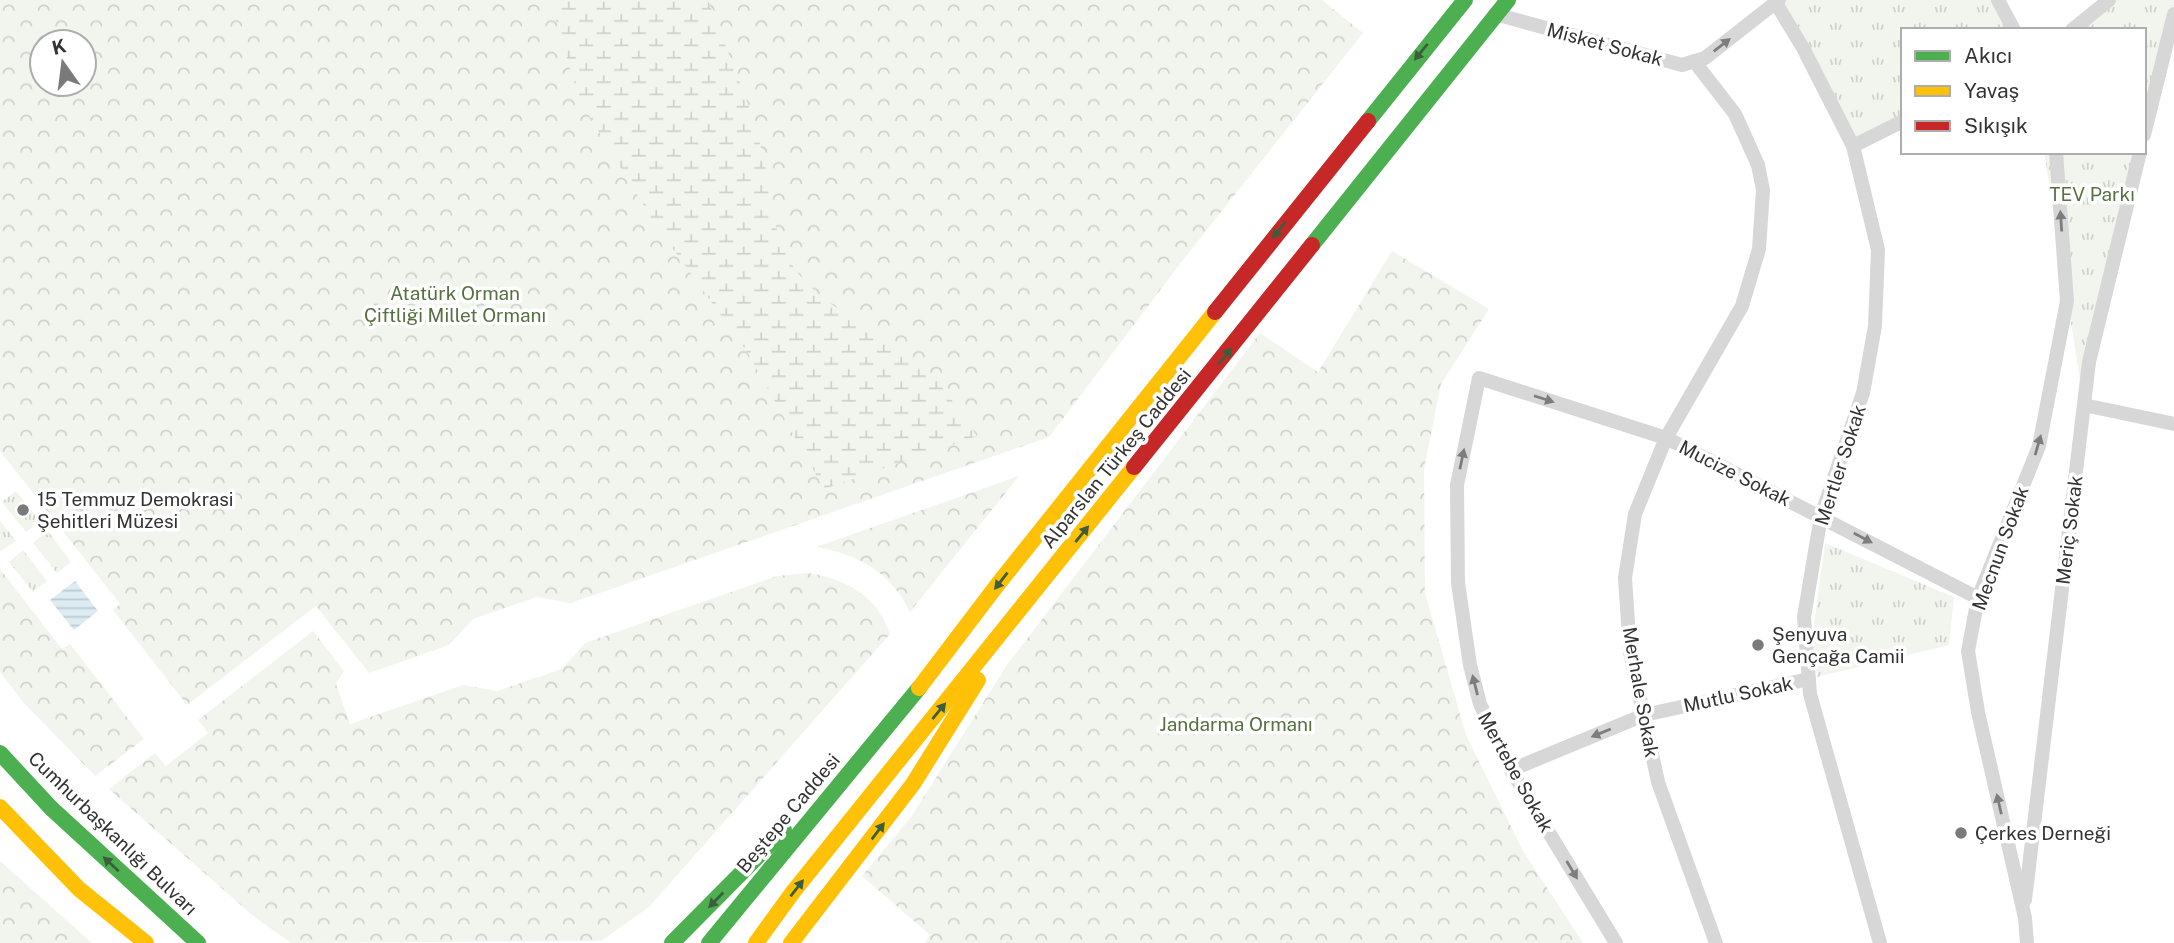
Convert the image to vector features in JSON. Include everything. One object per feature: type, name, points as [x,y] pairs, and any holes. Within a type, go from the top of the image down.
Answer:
[{"type":"main road","name":"Alparslan Türkeş Caddesi","points":[[901,712],[998,584],[1465,0]]},
{"type":"main road","name":"Alparslan Türkeş Caddesi","points":[[756,943],[802,881],[1508,0]]},
{"type":"main road","points":[[791,943],[913,784],[1019,612]]},
{"type":"main road","points":[[671,943],[901,712]]},
{"type":"main road","name":"Beştepe Caddesi","points":[[709,943],[901,712]]},
{"type":"main road","name":"Cumhurbaşkanlığı Bulvarı","points":[[0,753],[51,808],[198,943]]},
{"type":"main road","points":[[0,807],[79,889],[126,943]]},
{"type":"main road","points":[[79,889],[146,943]]},
{"type":"main road","points":[[161,910],[211,943]]},
{"type":"street","points":[[1998,0],[2013,28]]},
{"type":"street","points":[[2075,28],[2109,0]]},
{"type":"street","points":[[1694,61],[1705,58],[1776,1]]},
{"type":"street","name":"Mertler Sokak","points":[[1776,1],[1853,146],[1878,250],[1875,326],[1863,393],[1821,516],[1804,617],[1810,694],[1880,943]]},
{"type":"street","name":"Misket Sokak","points":[[1495,14],[1682,65],[1694,61]]},
{"type":"street","points":[[2146,127],[2174,14]]},
{"type":"street","name":"Merhale Sokak","points":[[1694,61],[1735,114],[1758,165],[1763,190],[1759,250],[1742,306],[1666,438],[1634,514],[1625,578],[1630,652],[1658,782],[1716,943]]},
{"type":"street","points":[[1853,146],[1901,122]]},
{"type":"street","name":"Mecnun Sokak","points":[[2027,943],[2024,914],[1978,712],[1968,651],[1978,598],[2039,446],[2067,301],[2056,154]]},
{"type":"street","name":"Meriç Sokak","points":[[2024,914],[2089,362],[2140,154]]},
{"type":"street","name":"Mucize Sokak","points":[[1479,378],[1666,438],[1978,598]]},
{"type":"street","name":"Mertebe Sokak","points":[[1479,378],[1457,485],[1458,583],[1470,665],[1480,704],[1511,770],[1616,943]]},
{"type":"street","points":[[2084,405],[2174,424]]},
{"type":"street","name":"Mutlu Sokak","points":[[1511,770],[1644,715],[1809,679]]},
{"type":"green space","name":"Atatürk Orman Çiftliği Millet Ormanı","points":[[0,0],[1322,0],[1363,33],[1183,260],[1049,437],[571,603],[537,597],[473,619],[449,645],[369,673],[316,606],[187,705],[113,610],[120,604],[0,451]]},
{"type":"green space","points":[[550,0],[708,0],[752,117],[763,156],[777,231],[789,260],[798,273],[825,299],[902,349],[926,369],[977,436],[824,489],[746,350],[653,221],[579,99]]},
{"type":"green space","points":[[1779,0],[1992,0],[2010,28],[1901,28],[1901,123],[1853,146]]},
{"type":"green space","name":"TEV Parkı","points":[[2104,0],[2174,0],[2174,18],[2146,137],[2146,28],[2071,28]]},
{"type":"green space","name":"TEV Parkı","points":[[2044,154],[2143,154],[2084,405]]},
{"type":"green space","name":"Jandarma Ormanı","points":[[1392,251],[1489,309],[1441,384],[1424,469],[1425,593],[1466,735],[1523,851],[1583,943],[925,943],[930,935],[862,876],[911,817],[1007,665],[1260,333],[1318,372]]},
{"type":"green space","points":[[1019,476],[910,612],[893,586],[872,567],[846,554],[816,547]]},
{"type":"green space","points":[[16,491],[40,521],[26,532],[2,502]]},
{"type":"green space","points":[[0,521],[16,541],[1,551],[0,550]]},
{"type":"green space","points":[[48,531],[71,562],[57,573],[33,543]]},
{"type":"green space","points":[[1825,543],[1954,597],[1949,645],[1817,677],[1813,631]]},
{"type":"green space","points":[[23,550],[47,581],[33,592],[9,562]]},
{"type":"green space","points":[[0,569],[62,649],[70,644],[144,739],[95,776],[23,702],[0,672]]},
{"type":"green space","points":[[808,573],[835,580],[858,591],[877,609],[890,634],[649,907],[601,941],[291,943],[252,915],[109,789],[155,753],[166,766],[208,733],[198,720],[313,631],[344,671],[336,684],[350,724],[463,685],[497,691],[562,669],[585,643],[777,576]]},
{"type":"green space","points":[[0,861],[92,943],[0,943]]},
{"type":"shaded area","points":[[75,581],[98,611],[74,630],[50,600]]},
{"type":"traffic: fast","points":[[1368,121],[1465,0]]},
{"type":"traffic: fast","points":[[1312,245],[1508,0]]},
{"type":"traffic: fast","points":[[709,943],[919,688]]},
{"type":"traffic: fast","points":[[0,753],[51,808],[198,943]]},
{"type":"traffic: fast","points":[[672,943],[784,830]]},
{"type":"traffic: slow","points":[[919,688],[998,584],[1215,312]]},
{"type":"traffic: slow","points":[[756,943],[793,892],[1134,467]]},
{"type":"traffic: slow","points":[[791,943],[913,784],[978,680]]},
{"type":"traffic: slow","points":[[0,807],[79,889],[146,943]]},
{"type":"traffic: jam","points":[[1215,312],[1368,121]]},
{"type":"traffic: jam","points":[[1134,467],[1312,245]]},
{"type":"place","name":"15 Temmuz Demokrasi Şehitleri Müzesi","points":[[23,510]]},
{"type":"place","name":"Şenyuva Gençağa Camii","points":[[1758,645]]},
{"type":"place","name":"Çerkes Derneği","points":[[1961,833]]}]
